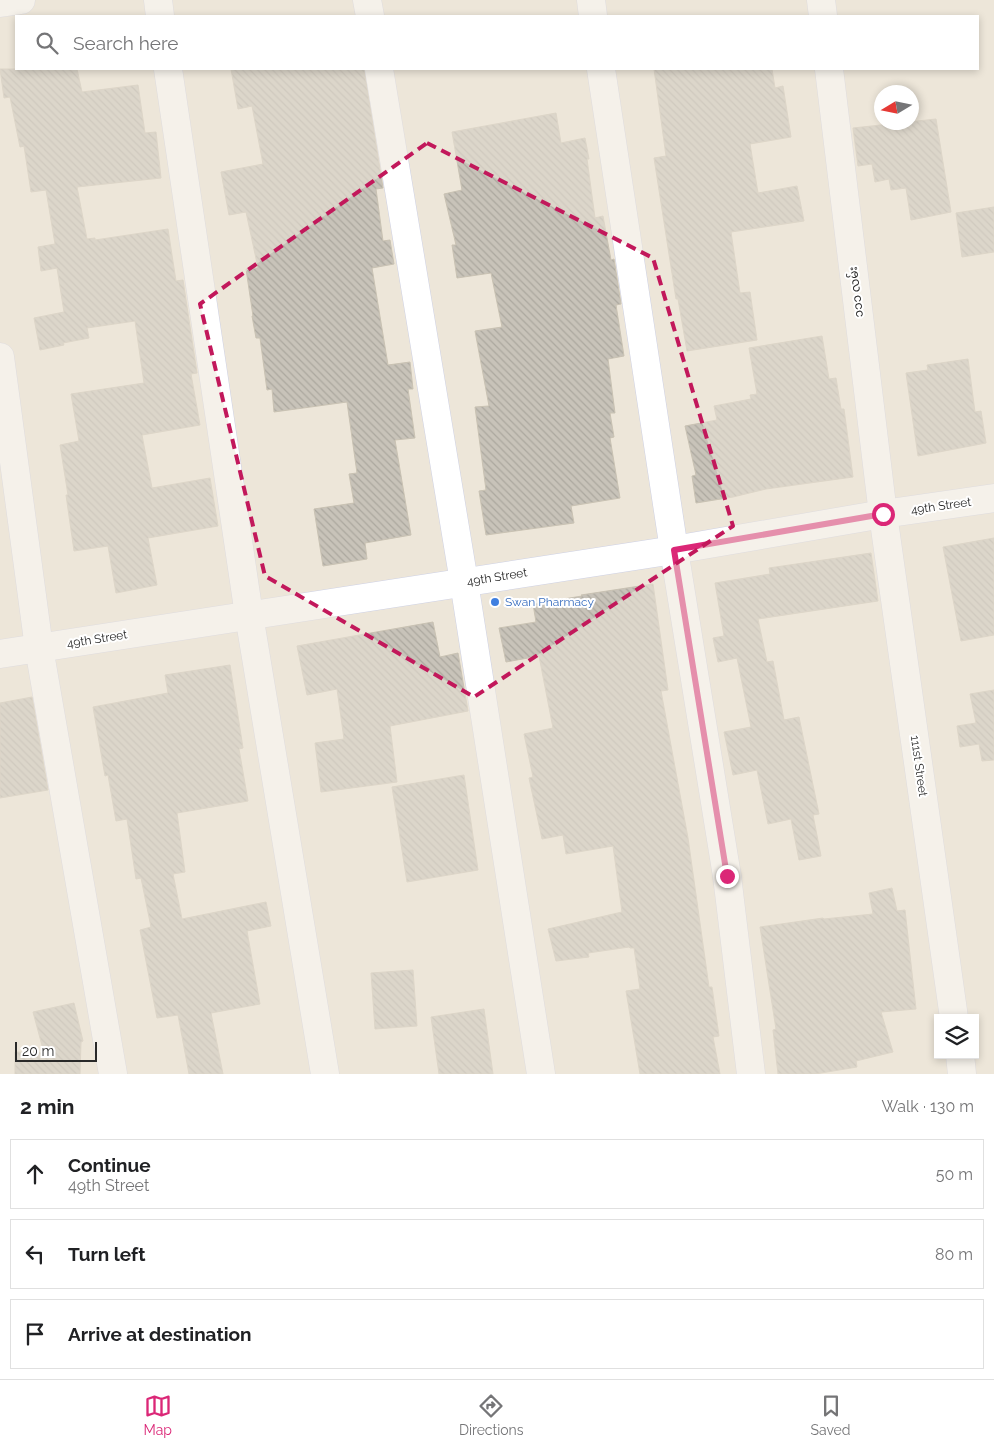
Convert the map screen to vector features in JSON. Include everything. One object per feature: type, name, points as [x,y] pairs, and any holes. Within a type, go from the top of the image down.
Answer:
[{"type":"street","points":[[0,3],[21,0]]},
{"type":"street","points":[[158,0],[160,15]]},
{"type":"street","points":[[367,0],[370,15]]},
{"type":"street","points":[[591,0],[593,15]]},
{"type":"street","points":[[821,0],[823,15]]},
{"type":"street","points":[[168,70],[250,615],[325,1074]]},
{"type":"street","points":[[379,70],[464,582],[541,1074]]},
{"type":"street","points":[[601,70],[674,550],[727,876],[751,1074]]},
{"type":"street","name":"၁၁၁ လမ်း","points":[[829,70],[883,514]]},
{"type":"street","points":[[0,357],[39,648],[113,1074]]},
{"type":"street","name":"49th Street","points":[[0,654],[674,550],[883,514],[994,498]]},
{"type":"street","name":"111st Street","points":[[883,514],[953,1014]]},
{"type":"street","points":[[960,1059],[962,1074]]},
{"type":"highlighted area","points":[[427,143],[653,258],[733,526],[474,697],[265,576],[200,304]]},
{"type":"building","points":[[0,69],[77,70],[82,92],[138,85],[145,133],[156,132],[161,178],[77,187],[87,239],[95,238],[95,240],[168,229],[176,281],[183,280],[197,373],[191,374],[200,425],[142,435],[152,488],[210,478],[218,526],[148,538],[157,585],[116,593],[108,546],[74,551],[60,445],[79,441],[71,394],[144,383],[135,321],[87,328],[89,338],[40,350],[34,318],[64,312],[57,268],[41,271],[38,247],[55,244],[46,190],[31,192],[24,146],[20,147],[10,97],[4,98]]},
{"type":"building","points":[[231,70],[364,70],[383,188],[376,189],[383,241],[390,240],[394,264],[372,268],[388,365],[410,362],[413,389],[408,389],[415,438],[395,440],[411,535],[365,543],[367,559],[323,566],[314,509],[354,503],[349,474],[357,473],[347,402],[274,412],[272,389],[267,390],[260,338],[256,338],[252,316],[246,269],[258,268],[246,212],[229,215],[221,172],[263,164],[252,106],[238,109]]},
{"type":"building","points":[[654,70],[772,70],[775,88],[783,86],[791,137],[750,144],[758,193],[797,186],[804,221],[731,232],[740,293],[750,292],[757,340],[687,351],[678,299],[676,299],[654,158],[666,156]]},
{"type":"building","points":[[556,113],[561,143],[585,138],[595,218],[603,216],[611,260],[614,259],[621,304],[616,305],[624,356],[608,359],[615,413],[610,413],[614,437],[610,438],[620,498],[571,506],[574,523],[486,535],[479,491],[486,490],[475,407],[489,406],[475,331],[502,327],[491,273],[457,278],[452,245],[456,245],[444,194],[462,190],[452,132]]},
{"type":"building","points":[[936,119],[951,212],[911,220],[906,188],[891,190],[889,179],[875,182],[872,164],[858,166],[853,128],[874,126],[874,130],[919,130],[919,121]]},
{"type":"building","points":[[994,207],[994,252],[962,257],[956,213]]},
{"type":"building","points":[[822,336],[829,379],[836,378],[841,409],[844,409],[853,477],[766,489],[696,503],[692,476],[696,475],[685,426],[717,420],[714,406],[751,399],[750,395],[757,394],[749,348]]},
{"type":"building","points":[[968,359],[975,412],[981,411],[986,443],[918,456],[906,373],[928,370],[927,365]]},
{"type":"building","points":[[994,538],[994,635],[961,641],[943,547]]},
{"type":"building","points":[[871,553],[878,601],[758,619],[767,662],[773,661],[784,720],[799,717],[819,814],[813,815],[821,856],[799,860],[791,819],[768,824],[757,770],[733,775],[724,732],[751,727],[737,658],[718,662],[713,638],[724,636],[715,583],[770,574],[769,568]]},
{"type":"building","points":[[653,584],[668,690],[661,691],[688,838],[709,987],[712,987],[719,1036],[713,1037],[720,1074],[640,1074],[626,991],[640,989],[634,948],[629,947],[588,953],[589,957],[556,961],[548,929],[622,912],[613,846],[566,854],[563,835],[542,839],[529,778],[533,777],[524,734],[553,728],[539,656],[506,662],[499,628],[536,622],[533,604]]},
{"type":"building","points":[[433,622],[440,657],[458,653],[468,711],[390,726],[397,782],[321,792],[315,743],[344,739],[337,689],[307,695],[297,646]]},
{"type":"building","points":[[230,665],[243,748],[239,749],[248,801],[177,813],[185,872],[173,874],[182,919],[266,902],[271,926],[247,931],[260,1004],[211,1013],[223,1074],[189,1074],[178,1015],[157,1018],[140,930],[151,927],[141,878],[136,879],[127,819],[116,821],[108,775],[105,776],[93,707],[168,693],[165,675]]},
{"type":"building","points":[[994,690],[994,760],[982,761],[979,744],[960,747],[957,726],[976,723],[970,694]]},
{"type":"building","points":[[32,697],[48,790],[0,798],[0,703]]},
{"type":"building","points":[[464,775],[478,870],[407,882],[392,787]]},
{"type":"building","points":[[892,888],[897,911],[905,910],[916,1009],[881,1012],[893,1052],[856,1061],[857,1067],[815,1074],[778,1074],[773,1030],[776,1029],[760,927],[823,918],[873,914],[869,893]]},
{"type":"building","points":[[413,970],[417,1026],[375,1029],[371,973]]},
{"type":"building","points":[[74,1003],[83,1041],[81,1042],[80,1074],[15,1074],[15,1052],[44,1053],[33,1012]]},
{"type":"building","points":[[484,1009],[493,1074],[439,1074],[431,1017]]},
{"type":"place","name":"Swan Pharmacy","points":[[495,602]]},
{"type":"route","points":[[727,876],[674,550],[883,514]]}]
